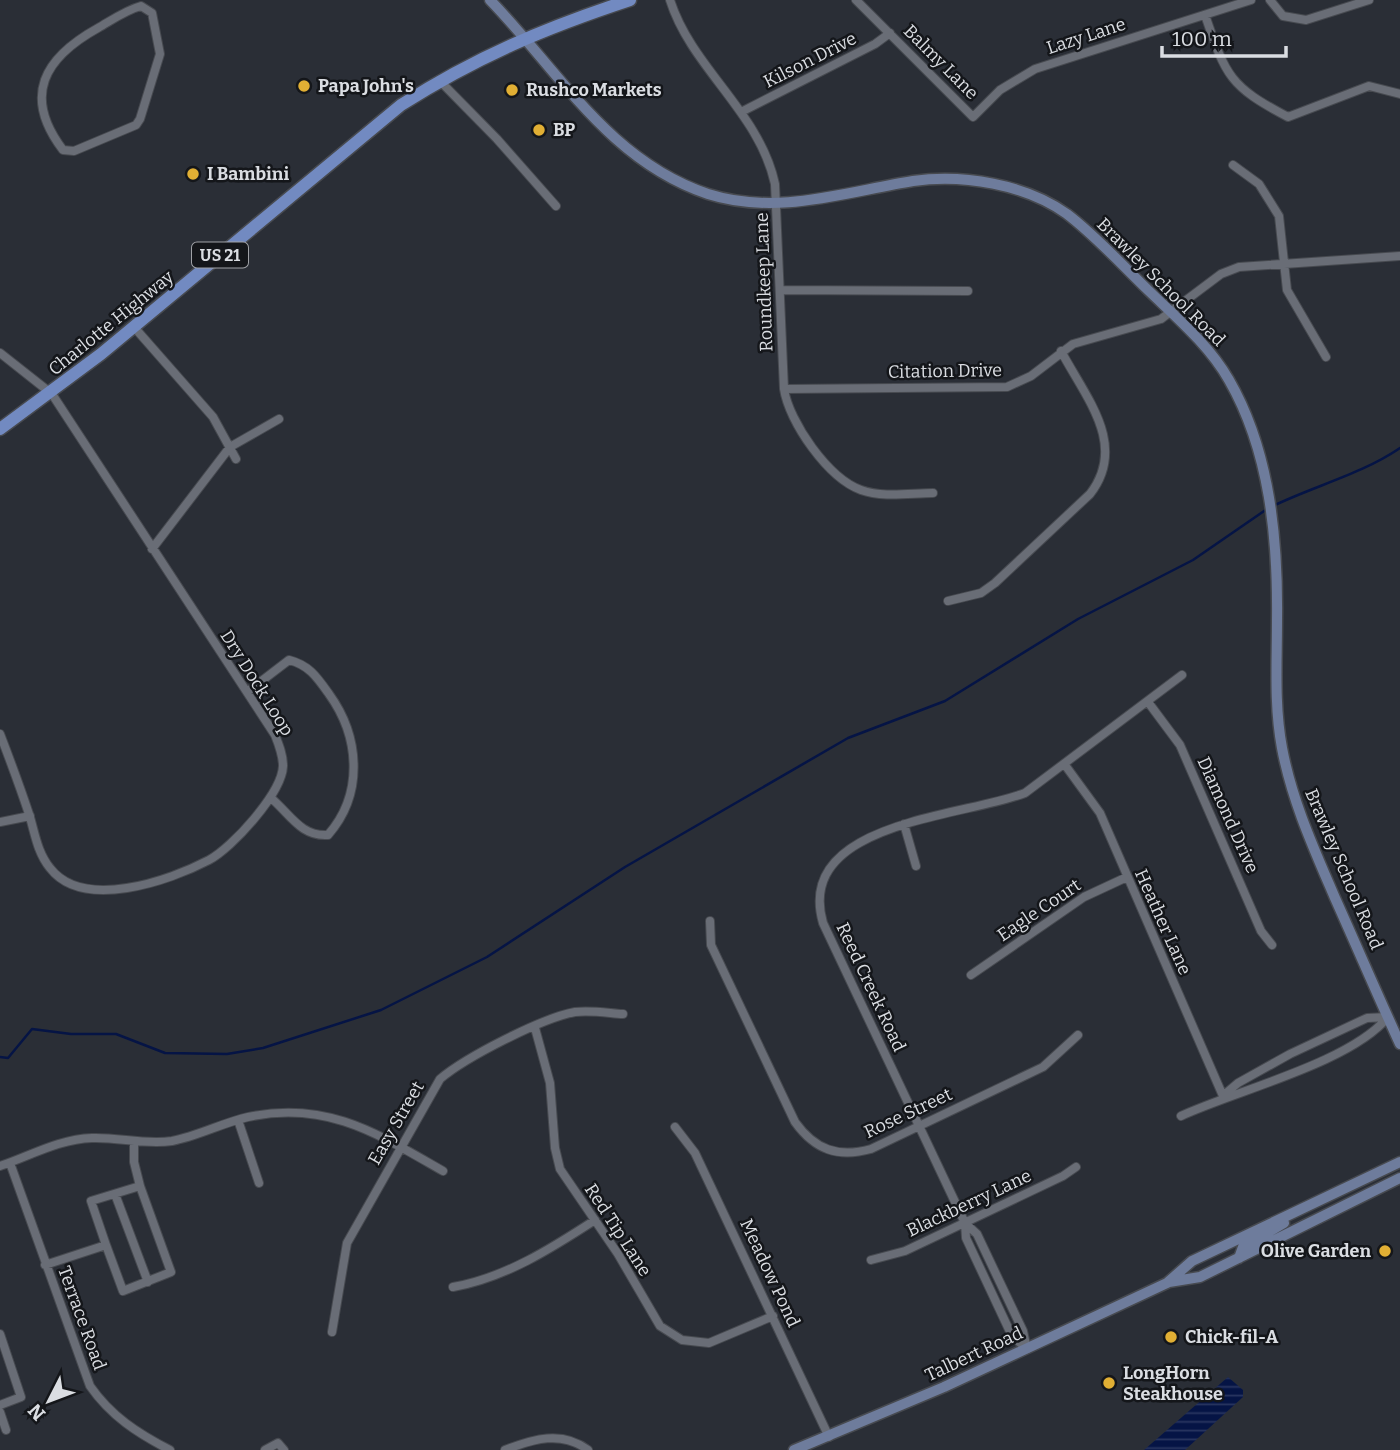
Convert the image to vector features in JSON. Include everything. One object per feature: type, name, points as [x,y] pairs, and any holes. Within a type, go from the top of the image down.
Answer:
[{"type":"main road","name":"Brawley School Road","points":[[490,0],[591,116],[643,163],[711,194],[734,200],[776,203],[821,200],[936,179],[981,182],[1018,191],[1066,214],[1203,345],[1227,376],[1249,419],[1261,454],[1277,581],[1277,715],[1287,774],[1305,829],[1400,1044]]},
{"type":"main road","name":"Charlotte Highway","points":[[0,429],[52,394],[362,135],[439,80],[523,38],[630,0]]},
{"type":"main road","name":"Talbert Road","points":[[1167,1283],[1192,1261],[1400,1162]]},
{"type":"main road","name":"Talbert Road","points":[[794,1450],[830,1437],[1027,1349],[1167,1283],[1200,1277],[1394,1185],[1400,1178]]},
{"type":"main road","points":[[1239,1258],[1243,1247],[1319,1201]]},
{"type":"street","name":"Roundkeep Lane","points":[[670,0],[692,46],[743,111],[771,163],[776,203],[784,389],[787,408],[795,424],[849,484],[880,494],[933,493]]},
{"type":"street","name":"Balmy Lane","points":[[856,0],[973,117]]},
{"type":"street","name":"Lazy Lane","points":[[973,117],[1000,90],[1035,69],[1251,0]]},
{"type":"street","points":[[1270,0],[1283,16],[1306,20],[1369,0]]},
{"type":"street","points":[[142,3],[152,13],[160,54],[141,119],[136,125],[74,151],[63,150],[42,108],[41,90],[48,69],[63,50],[80,38],[142,3]]},
{"type":"street","points":[[1205,15],[1224,69],[1232,80],[1264,104],[1288,117],[1370,86],[1400,94]]},
{"type":"street","name":"Kilson Drive","points":[[743,111],[875,44],[890,33]]},
{"type":"street","points":[[439,80],[497,139],[556,206]]},
{"type":"street","points":[[1233,166],[1259,184],[1271,199],[1279,216],[1290,299],[1326,357]]},
{"type":"street","name":"Citation Drive","points":[[784,389],[1007,387],[1031,376],[1061,351],[1090,337],[1129,330],[1171,313],[1221,274],[1239,267],[1400,256]]},
{"type":"street","points":[[780,290],[968,291]]},
{"type":"street","points":[[134,327],[202,404],[236,459]]},
{"type":"street","points":[[948,601],[981,593],[995,583],[1090,495],[1101,480],[1107,463],[1107,444],[1101,427],[1061,351]]},
{"type":"street","name":"Dry Dock Loop","points":[[0,352],[52,394],[275,735],[282,754],[283,768],[271,797],[230,844],[210,859],[150,882],[97,890],[72,887],[50,869],[36,841],[30,816],[0,734]]},
{"type":"street","points":[[152,549],[230,447],[279,419]]},
{"type":"street","points":[[247,692],[289,660],[306,664],[336,704],[347,726],[353,751],[355,775],[350,800],[342,819],[328,835],[315,836],[301,829],[271,797]]},
{"type":"street","name":"Reed Creek Road","points":[[1027,1349],[1023,1331],[977,1234],[965,1223],[823,923],[818,906],[819,888],[825,872],[836,858],[904,824],[1025,793],[1182,675]]},
{"type":"street","name":"Diamond Drive","points":[[1148,702],[1180,745],[1261,931],[1272,945]]},
{"type":"street","name":"Heather Lane","points":[[1065,765],[1096,806],[1223,1096]]},
{"type":"street","points":[[0,822],[30,816]]},
{"type":"street","points":[[904,824],[916,866]]},
{"type":"street","name":"Eagle Court","points":[[971,975],[1084,897],[1127,877]]},
{"type":"street","name":"Rose Street","points":[[710,921],[711,945],[795,1122],[805,1136],[819,1147],[836,1153],[853,1154],[1043,1067],[1078,1035]]},
{"type":"street","name":"Easy Street","points":[[332,1332],[347,1243],[430,1094],[447,1073],[460,1063],[576,1012],[623,1014]]},
{"type":"street","points":[[1223,1096],[1241,1093],[1286,1076],[1374,1033],[1388,1017]]},
{"type":"street","points":[[1181,1116],[1223,1096],[1238,1083],[1312,1044],[1367,1018],[1388,1017]]},
{"type":"street","name":"Red Tip Lane","points":[[535,1028],[550,1083],[556,1157],[566,1180],[618,1254],[650,1312],[673,1336],[691,1342],[709,1343],[772,1316]]},
{"type":"street","points":[[0,1166],[64,1142],[93,1138],[134,1143],[173,1141],[238,1120],[274,1112],[316,1113],[360,1126],[443,1171]]},
{"type":"street","points":[[238,1120],[259,1183]]},
{"type":"street","name":"Meadow Pond","points":[[675,1127],[695,1153],[830,1437]]},
{"type":"street","points":[[134,1143],[134,1162],[140,1186],[171,1272],[123,1291],[91,1202],[140,1186]]},
{"type":"street","name":"Terrace Road","points":[[10,1163],[90,1385],[102,1403],[127,1427],[170,1450]]},
{"type":"street","name":"Blackberry Lane","points":[[871,1261],[905,1251],[1063,1176],[1076,1167]]},
{"type":"street","points":[[115,1194],[148,1282]]},
{"type":"street","points":[[453,1287],[477,1281],[526,1261],[595,1220]]},
{"type":"street","points":[[45,1265],[106,1245]]},
{"type":"street","points":[[0,1334],[21,1397],[0,1405]]},
{"type":"street","points":[[0,1412],[6,1430]]},
{"type":"street","points":[[505,1450],[528,1441],[556,1437],[588,1450]]},
{"type":"street","points":[[265,1450],[278,1443],[284,1450]]},
{"type":"shaded area","points":[[1228,1377],[1243,1390],[1243,1397],[1185,1450],[1144,1450]]},
{"type":"waterway","points":[[1273,506],[1354,473],[1400,448]]},
{"type":"waterway","points":[[0,1057],[8,1058],[32,1029],[71,1034],[116,1034],[165,1053],[227,1054],[263,1048],[381,1010],[487,957],[625,867],[848,738],[945,701],[1078,619],[1193,560],[1267,509]]},
{"type":"place","name":"Papa John's","points":[[304,86]]},
{"type":"place","name":"Rushco Markets","points":[[512,90]]},
{"type":"place","name":"BP","points":[[539,130]]},
{"type":"place","name":"I Bambini","points":[[193,174]]},
{"type":"place","name":"Olive Garden","points":[[1385,1251]]},
{"type":"place","name":"Chick-fil-A","points":[[1171,1337]]},
{"type":"place","name":"LongHorn Steakhouse","points":[[1109,1383]]}]
